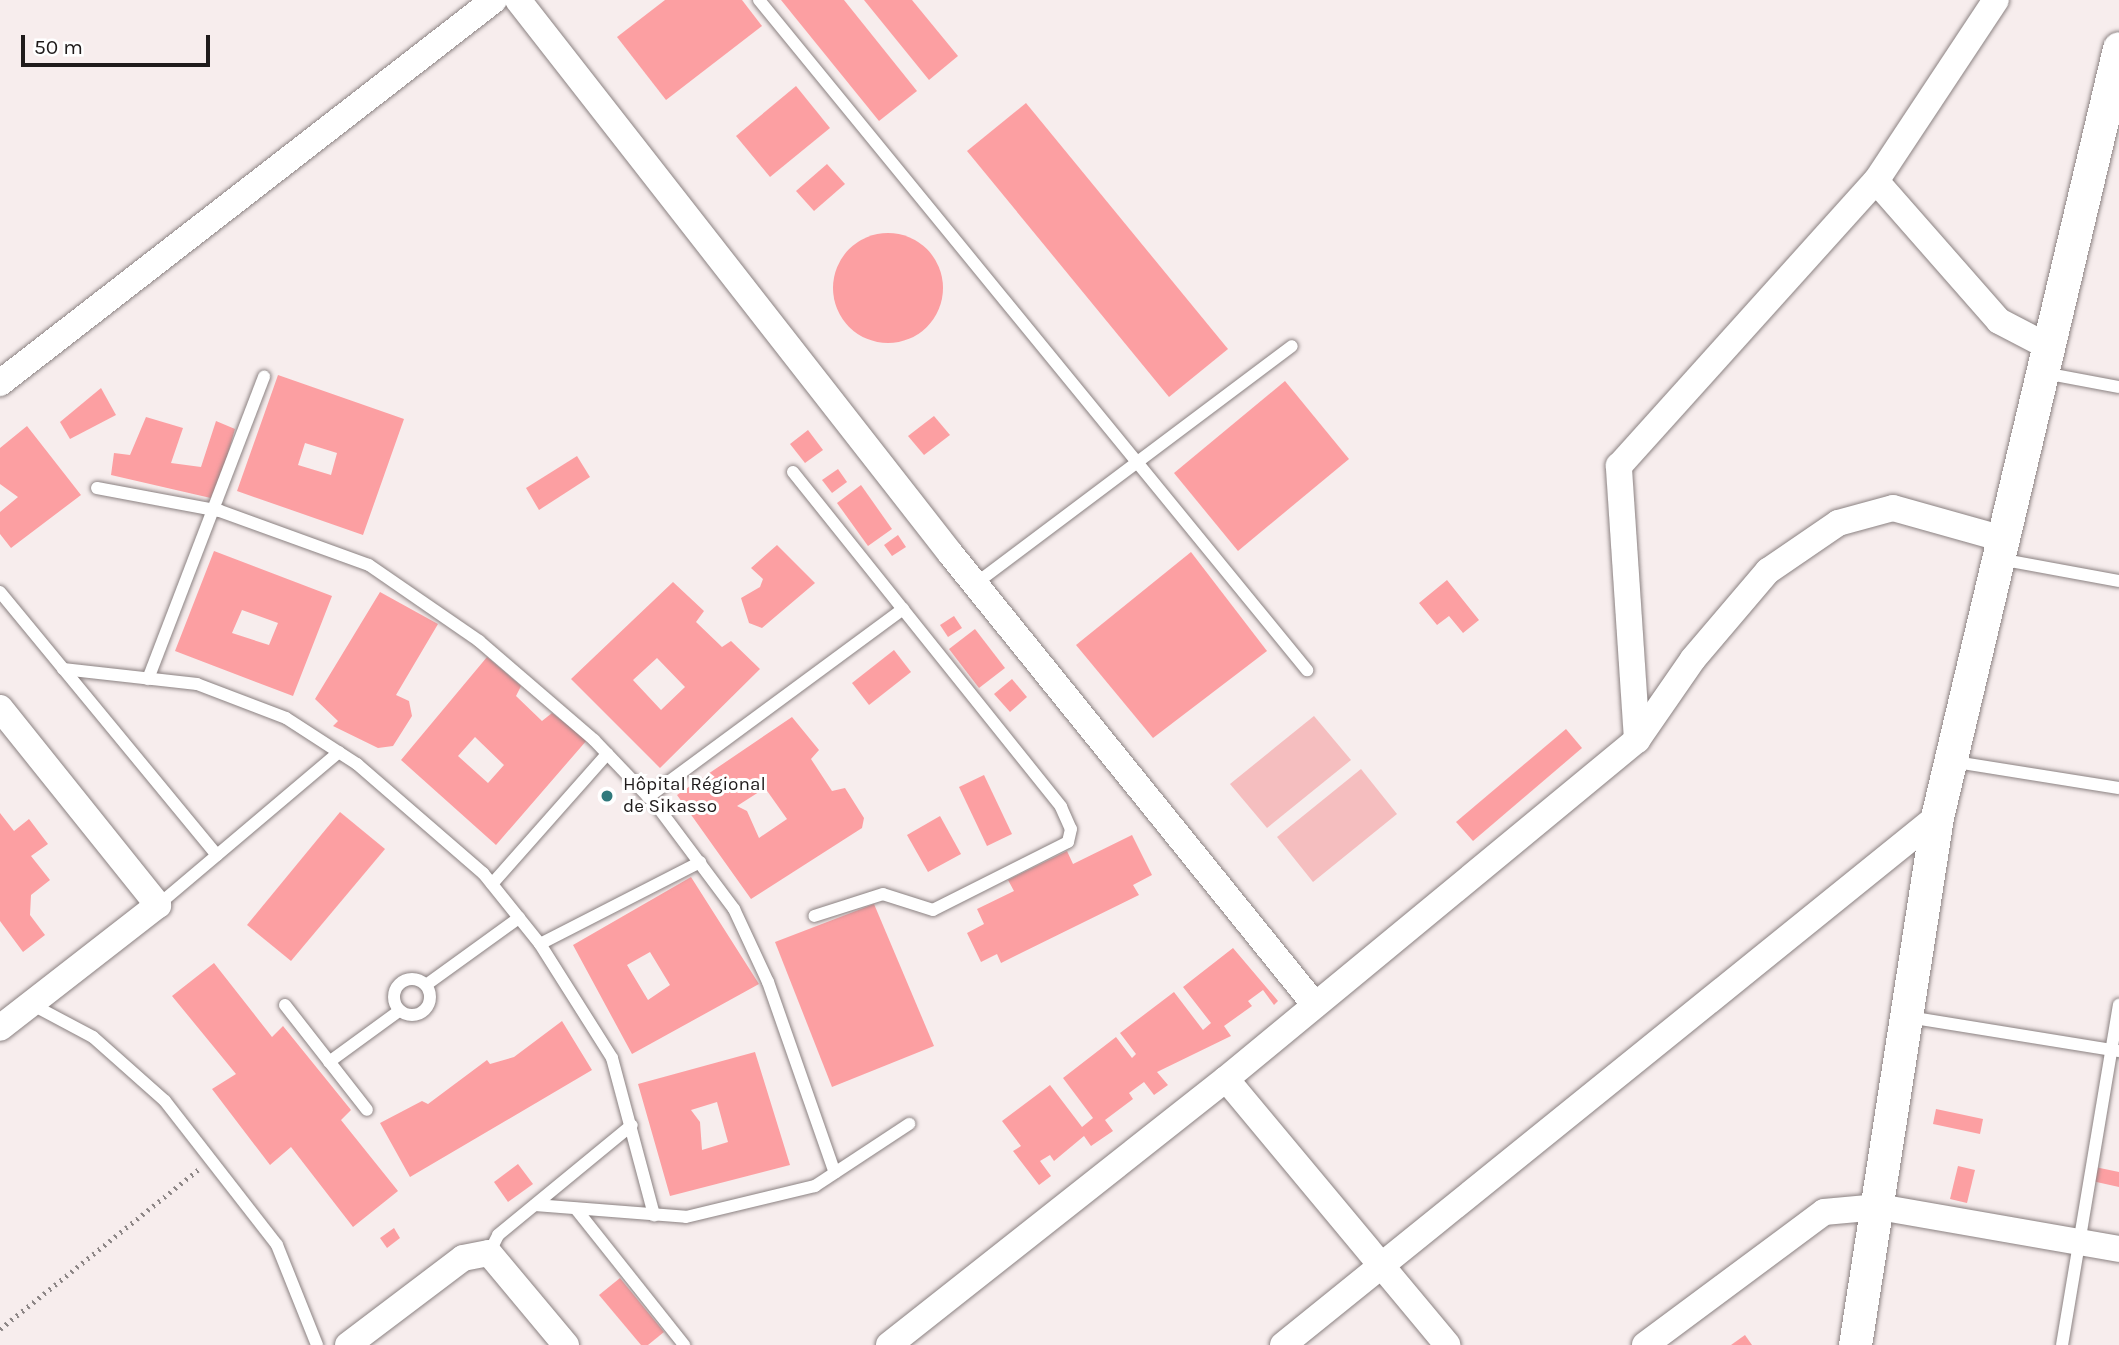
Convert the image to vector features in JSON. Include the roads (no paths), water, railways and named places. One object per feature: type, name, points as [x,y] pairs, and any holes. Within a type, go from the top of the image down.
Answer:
[{"type":"street","points":[[0,383],[495,0]]},
{"type":"street","points":[[518,0],[975,584],[1315,1005]]},
{"type":"street","points":[[1637,740],[1619,466],[1876,181],[1996,0]]},
{"type":"street","points":[[1855,1345],[1879,1207],[1937,817],[2042,359],[2119,48]]},
{"type":"street","points":[[1876,181],[1999,321],[2042,359]]},
{"type":"street","points":[[889,1345],[1226,1079],[1637,740],[1693,659],[1768,571],[1838,523],[1893,508],[1998,548]]},
{"type":"street","points":[[0,708],[158,905],[0,1028]]},
{"type":"street","points":[[1283,1345],[1937,817]]},
{"type":"street","points":[[1226,1079],[1384,1262],[1448,1345]]},
{"type":"street","points":[[1645,1345],[1824,1212],[1879,1207],[2119,1249]]},
{"type":"street","points":[[348,1345],[463,1258],[489,1253],[566,1345]]},
{"type":"lane","points":[[759,0],[1307,670]]},
{"type":"lane","points":[[975,584],[1292,346]]},
{"type":"lane","points":[[2042,359],[2119,387]]},
{"type":"lane","points":[[148,678],[264,377]]},
{"type":"lane","points":[[793,472],[1061,807],[1071,829],[1068,842],[933,910],[883,894],[814,916]]},
{"type":"lane","points":[[97,488],[214,510],[369,565],[479,641],[607,754],[648,797],[734,909],[768,982],[835,1173]]},
{"type":"lane","points":[[1998,548],[2119,580]]},
{"type":"lane","points":[[0,592],[216,855]]},
{"type":"lane","points":[[648,797],[903,609]]},
{"type":"lane","points":[[63,669],[197,684],[286,718],[339,752],[492,884],[540,944],[611,1058],[632,1125],[654,1215]]},
{"type":"lane","points":[[158,905],[339,752]]},
{"type":"lane","points":[[492,884],[607,754]]},
{"type":"lane","points":[[1949,761],[2119,788]]},
{"type":"lane","points":[[540,944],[700,862]]},
{"type":"lane","points":[[426,985],[519,918]]},
{"type":"lane","points":[[399,1011],[393,1001],[398,984],[409,978],[426,985]]},
{"type":"lane","points":[[329,1062],[399,1011],[416,1014],[426,1008],[426,985]]},
{"type":"lane","points":[[31,1004],[93,1037],[136,1071],[211,1160],[277,1245],[317,1345]]},
{"type":"lane","points":[[285,1005],[367,1110]]},
{"type":"lane","points":[[2062,1345],[2115,1050],[2119,1005]]},
{"type":"lane","points":[[1908,1017],[2115,1050]]},
{"type":"lane","points":[[535,1206],[686,1217],[815,1186],[909,1124]]},
{"type":"lane","points":[[489,1253],[498,1235],[632,1125]]},
{"type":"lane","points":[[576,1209],[684,1345]]},
{"type":"place","name":"Hôpital Régional de Sikasso","points":[[607,796]]}]
